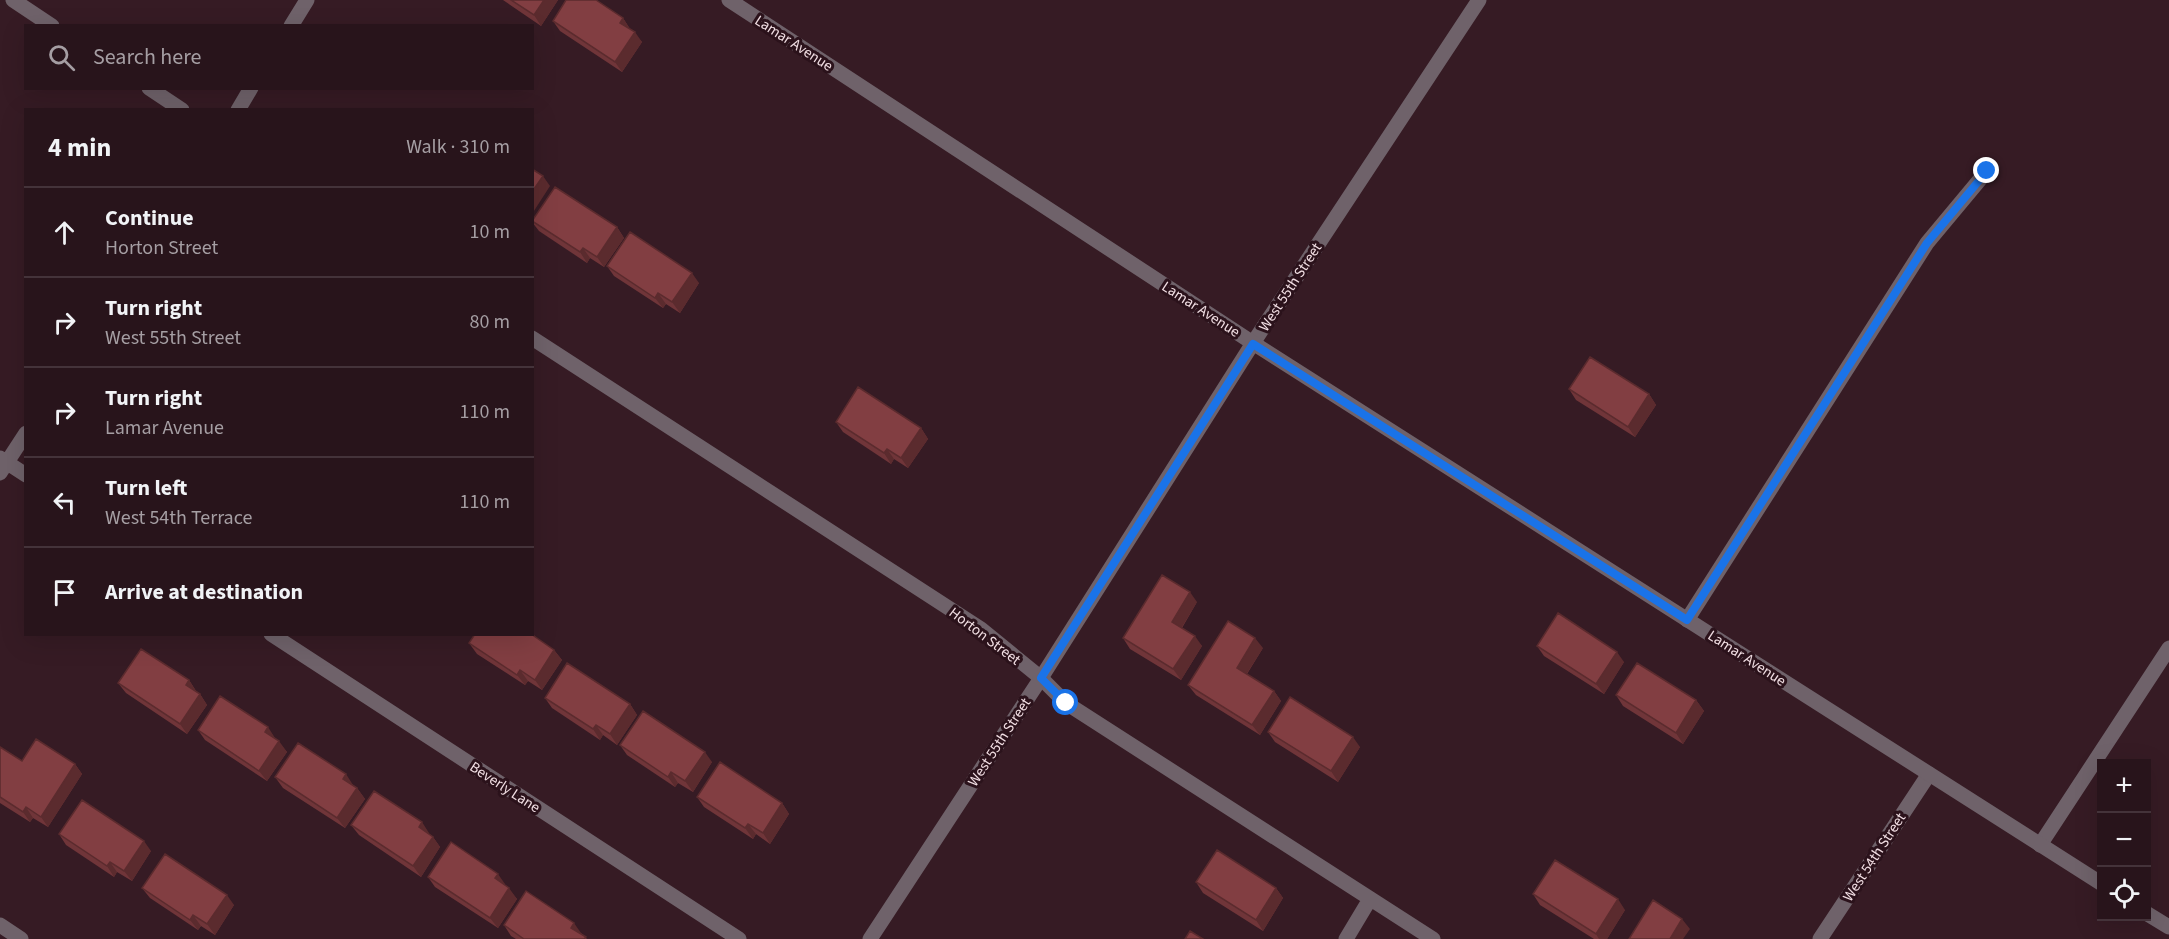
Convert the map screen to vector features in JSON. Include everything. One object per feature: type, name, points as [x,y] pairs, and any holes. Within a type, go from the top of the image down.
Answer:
[{"type":"street","points":[[13,0],[49,24]]},
{"type":"street","points":[[292,24],[307,0]]},
{"type":"street","name":"Lamar Avenue","points":[[729,0],[1253,344],[2097,881]]},
{"type":"street","name":"West 55th Street","points":[[870,939],[1041,678],[1253,344],[1479,0]]},
{"type":"street","points":[[152,90],[179,108]]},
{"type":"street","points":[[239,108],[250,90]]},
{"type":"street","points":[[1687,620],[1927,243],[1987,171]]},
{"type":"street","name":"Horton Street","points":[[534,339],[981,629],[1041,678],[1066,703],[1433,939]]},
{"type":"street","points":[[24,436],[2,464],[24,474]]},
{"type":"street","name":"Beverly Lane","points":[[274,636],[740,939]]},
{"type":"street","points":[[2040,845],[2169,648]]},
{"type":"street","name":"West 54th Street","points":[[1820,939],[1929,774]]},
{"type":"street","points":[[1346,939],[1370,899]]},
{"type":"street","points":[[2151,915],[2169,927]]},
{"type":"street","points":[[0,925],[21,939]]},
{"type":"building","points":[[511,0],[544,0],[534,15]]},
{"type":"building","points":[[566,0],[596,0],[623,18],[620,23],[635,32],[615,62],[553,21]]},
{"type":"building","points":[[534,170],[543,176],[534,189]]},
{"type":"building","points":[[555,187],[617,227],[597,257],[583,248],[580,252],[534,222],[534,218]]},
{"type":"building","points":[[630,232],[692,273],[672,302],[658,293],[655,298],[607,266]]},
{"type":"building","points":[[1590,357],[1649,394],[1628,427],[1569,389]]},
{"type":"building","points":[[858,387],[921,428],[901,458],[887,449],[884,453],[836,422]]},
{"type":"building","points":[[1162,575],[1190,592],[1172,622],[1195,636],[1173,669],[1123,638]]},
{"type":"building","points":[[1558,613],[1617,652],[1596,684],[1537,646]]},
{"type":"building","points":[[1228,621],[1255,638],[1237,668],[1274,691],[1252,725],[1188,685]]},
{"type":"building","points":[[474,636],[534,636],[554,650],[535,680],[520,670],[517,675],[469,643]]},
{"type":"building","points":[[141,649],[189,680],[186,685],[200,694],[180,724],[118,683]]},
{"type":"building","points":[[567,663],[630,704],[610,734],[596,725],[593,729],[545,698]]},
{"type":"building","points":[[1637,663],[1696,700],[1676,733],[1616,695]]},
{"type":"building","points":[[220,696],[268,727],[265,732],[279,741],[259,771],[198,730]]},
{"type":"building","points":[[1290,697],[1353,737],[1331,771],[1268,732]]},
{"type":"building","points":[[643,711],[705,752],[685,781],[671,772],[668,777],[620,745]]},
{"type":"building","points":[[36,739],[75,764],[41,817],[26,807],[23,812],[0,797],[0,747],[22,761]]},
{"type":"building","points":[[298,743],[346,774],[343,779],[357,788],[337,818],[275,777]]},
{"type":"building","points":[[720,762],[782,803],[763,833],[748,824],[745,828],[697,797]]},
{"type":"building","points":[[374,791],[422,822],[419,827],[433,837],[413,866],[351,825]]},
{"type":"building","points":[[82,800],[144,841],[124,871],[110,862],[107,866],[59,834]]},
{"type":"building","points":[[451,842],[498,874],[495,878],[509,888],[490,918],[428,877]]},
{"type":"building","points":[[1217,850],[1276,888],[1256,920],[1196,882]]},
{"type":"building","points":[[165,854],[227,895],[207,924],[193,915],[190,920],[142,888]]},
{"type":"building","points":[[1555,860],[1618,899],[1596,934],[1533,894]]},
{"type":"building","points":[[526,891],[574,923],[571,928],[586,937],[584,939],[524,939],[504,925]]},
{"type":"building","points":[[1653,900],[1682,919],[1670,939],[1629,939]]},
{"type":"building","points":[[1190,931],[1203,939],[1185,939]]},
{"type":"route","points":[[1066,703],[1041,678],[1253,344],[1687,620],[1927,243],[1987,171]]}]
